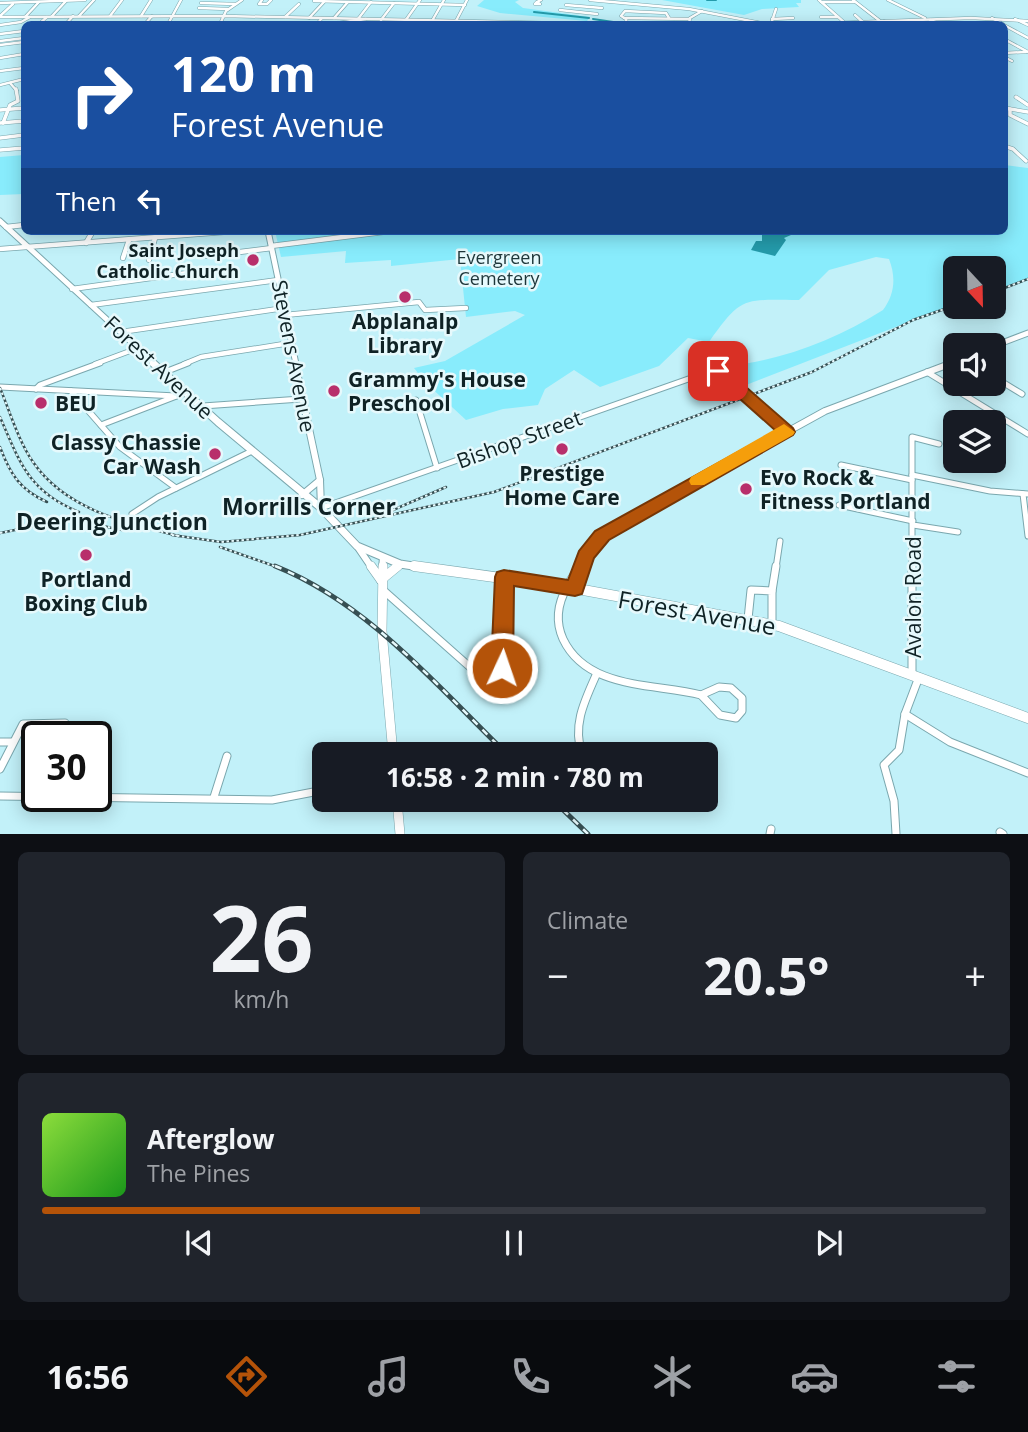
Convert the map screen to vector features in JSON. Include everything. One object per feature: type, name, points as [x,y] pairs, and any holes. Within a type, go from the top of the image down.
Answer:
[{"type":"highway","name":"Forest Avenue","points":[[3,224],[252,451],[321,508],[357,546],[400,564],[504,577],[772,625],[916,675],[1028,718]]},
{"type":"main road","points":[[222,21],[228,9],[242,0]]},
{"type":"main road","points":[[888,0],[929,19]]},
{"type":"main road","points":[[908,9],[919,17]]},
{"type":"main road","points":[[0,16],[265,16],[376,21]]},
{"type":"main road","points":[[883,21],[919,17],[929,19]]},
{"type":"main road","points":[[883,21],[992,18],[1028,22]]},
{"type":"main road","points":[[394,21],[432,21]]},
{"type":"main road","points":[[0,85],[21,80]]},
{"type":"main road","name":"Stevens Avenue","points":[[269,235],[320,480],[321,508]]},
{"type":"main road","points":[[1006,341],[1028,333]]},
{"type":"main road","points":[[571,588],[594,544],[609,530],[835,407],[943,366]]},
{"type":"main road","points":[[302,495],[320,480]]},
{"type":"main road","points":[[357,546],[381,584]]},
{"type":"main road","points":[[383,558],[381,584],[392,742]]},
{"type":"main road","points":[[381,584],[400,564]]},
{"type":"main road","points":[[398,812],[400,834]]},
{"type":"street","points":[[52,16],[67,0]]},
{"type":"street","points":[[0,3],[85,0]]},
{"type":"street","points":[[79,16],[94,0]]},
{"type":"street","points":[[110,16],[122,0]]},
{"type":"street","points":[[141,16],[150,0]]},
{"type":"street","points":[[170,21],[181,0]]},
{"type":"street","points":[[262,0],[259,4],[267,4],[271,0]]},
{"type":"street","points":[[432,21],[444,0]]},
{"type":"street","points":[[456,21],[467,0]]},
{"type":"street","points":[[573,0],[560,10],[597,14]]},
{"type":"street","points":[[590,0],[702,11],[752,21]]},
{"type":"street","points":[[631,4],[635,0]]},
{"type":"street","points":[[0,16],[16,1]]},
{"type":"street","points":[[25,17],[41,1]]},
{"type":"street","points":[[314,1],[465,5]]},
{"type":"street","points":[[309,18],[326,1]]},
{"type":"street","points":[[334,18],[349,1]]},
{"type":"street","points":[[358,19],[372,1]]},
{"type":"street","points":[[820,1],[854,1],[883,21]]},
{"type":"street","points":[[820,1],[838,16],[840,21]]},
{"type":"street","points":[[406,20],[419,2]]},
{"type":"street","points":[[201,3],[236,4]]},
{"type":"street","points":[[382,21],[394,3]]},
{"type":"street","points":[[591,21],[610,3]]},
{"type":"street","points":[[285,17],[299,4]]},
{"type":"street","points":[[566,5],[602,8]]},
{"type":"street","points":[[199,8],[228,9]]},
{"type":"street","points":[[776,9],[772,19],[793,18]]},
{"type":"street","points":[[626,21],[621,15],[629,11],[664,13],[670,15],[669,18]]},
{"type":"street","points":[[624,18],[689,19],[702,11]]},
{"type":"street","points":[[855,15],[862,21]]},
{"type":"street","points":[[41,21],[47,16]]},
{"type":"street","points":[[69,21],[73,16]]},
{"type":"street","points":[[148,21],[152,16]]},
{"type":"street","points":[[821,17],[838,16]]},
{"type":"street","points":[[23,21],[30,17]]},
{"type":"street","points":[[255,21],[258,17]]},
{"type":"street","points":[[992,18],[997,21]]},
{"type":"street","points":[[352,21],[366,19]]},
{"type":"street","points":[[929,19],[933,21]]},
{"type":"street","points":[[0,25],[21,22]]},
{"type":"street","points":[[1008,27],[1028,38]]},
{"type":"street","points":[[0,33],[21,31]]},
{"type":"street","points":[[1008,31],[1014,31]]},
{"type":"street","points":[[0,43],[21,40]]},
{"type":"street","points":[[1008,41],[1028,52]]},
{"type":"street","points":[[1008,54],[1028,52]]},
{"type":"street","points":[[0,58],[21,54]]},
{"type":"street","points":[[1008,58],[1012,61]]},
{"type":"street","points":[[0,71],[21,68]]},
{"type":"street","points":[[1,123],[10,106],[18,102],[16,88],[10,83]]},
{"type":"street","points":[[1016,97],[1027,103]]},
{"type":"street","points":[[0,110],[21,108]]},
{"type":"street","points":[[1028,112],[1010,109],[1010,115],[1028,124]]},
{"type":"street","points":[[1,123],[21,121]]},
{"type":"street","points":[[2,138],[10,122]]},
{"type":"street","points":[[2,138],[21,135]]},
{"type":"street","points":[[1008,147],[1026,161]]},
{"type":"street","points":[[0,150],[21,148]]},
{"type":"street","points":[[3,224],[21,225]]},
{"type":"street","points":[[86,243],[91,235]]},
{"type":"street","points":[[0,249],[190,235]]},
{"type":"street","points":[[208,256],[361,235]]},
{"type":"street","points":[[149,260],[155,238]]},
{"type":"street","points":[[123,258],[129,240]]},
{"type":"street","points":[[72,289],[209,270]]},
{"type":"street","points":[[91,305],[278,280]]},
{"type":"street","points":[[285,315],[419,302],[425,310],[466,308]]},
{"type":"street","points":[[121,332],[284,308]]},
{"type":"street","points":[[165,372],[201,357],[290,343]]},
{"type":"street","points":[[36,389],[40,385],[138,348]]},
{"type":"street","name":"Bishop Street","points":[[321,508],[705,372],[718,371],[787,432]]},
{"type":"street","points":[[927,372],[1028,434]]},
{"type":"street","points":[[1006,384],[1022,394]]},
{"type":"street","points":[[0,387],[176,396]]},
{"type":"street","points":[[71,391],[120,447],[176,488]]},
{"type":"street","points":[[101,425],[187,392]]},
{"type":"street","points":[[203,406],[301,399]]},
{"type":"street","points":[[416,400],[437,468]]},
{"type":"street","name":"Avalon Road","points":[[916,675],[912,437],[939,444]]},
{"type":"street","points":[[132,514],[145,503],[252,451]]},
{"type":"street","points":[[841,465],[962,487],[1026,494],[1028,536]]},
{"type":"street","points":[[839,505],[958,532]]},
{"type":"street","points":[[772,625],[772,591],[780,541]]},
{"type":"street","points":[[381,584],[480,676],[487,679],[495,678],[502,668],[504,577]]},
{"type":"street","points":[[571,588],[561,596],[558,615],[562,638],[579,661],[597,673],[619,681],[675,688],[701,695],[713,711],[725,718],[736,718],[742,711],[742,698],[731,688],[719,687],[701,695]]},
{"type":"street","points":[[748,620],[751,590],[772,591]]},
{"type":"street","points":[[578,742],[577,725],[597,673]]},
{"type":"street","points":[[896,834],[894,801],[884,765],[899,750],[905,714],[916,675]]},
{"type":"street","points":[[905,714],[950,742],[1028,773]]},
{"type":"street","points":[[0,769],[21,728]]},
{"type":"street","points":[[0,742],[13,742]]},
{"type":"street","points":[[214,797],[227,756]]},
{"type":"street","points":[[0,796],[214,797],[272,800],[312,792]]},
{"type":"green space","points":[[484,0],[519,0],[515,2],[523,8],[590,17],[587,21],[500,13],[477,6]]},
{"type":"green space","points":[[662,0],[801,0],[801,3],[796,3],[799,7],[762,9],[744,15]]},
{"type":"green space","points":[[21,155],[21,194],[0,195],[0,157]]},
{"type":"green space","name":"Evergreen Cemetery","points":[[1008,165],[1028,168],[1028,279],[1006,287],[1006,256],[943,256],[943,309],[746,385],[727,373],[731,366],[791,353],[829,339],[883,310],[892,292],[893,272],[889,259],[876,257],[829,270],[799,300],[746,303],[729,316],[709,342],[688,338],[659,366],[600,387],[574,370],[545,389],[538,405],[503,409],[466,420],[426,383],[414,368],[445,361],[525,315],[515,311],[466,317],[460,259],[391,266],[391,260],[345,263],[346,251],[281,257],[276,235],[1008,235]]},
{"type":"shaded area","points":[[762,235],[791,235],[784,238],[786,240],[775,256],[751,250],[756,241],[762,241]]},
{"type":"waterway","points":[[707,0],[716,0]]},
{"type":"waterway","points":[[534,12],[589,18]]},
{"type":"waterway","points":[[593,19],[606,21]]},
{"type":"railway","points":[[1006,287],[1028,279]]},
{"type":"railway","points":[[179,536],[221,542],[300,535],[494,492],[812,372],[913,320],[943,310]]},
{"type":"railway","points":[[0,388],[33,462],[62,492],[118,520],[179,536]]},
{"type":"railway","points":[[0,417],[21,462],[37,485],[48,495],[79,512]]},
{"type":"railway","points":[[0,447],[17,480],[47,502]]},
{"type":"railway","points":[[393,510],[446,487]]},
{"type":"railway","points":[[0,533],[69,519],[122,530]]},
{"type":"railway","points":[[172,535],[179,536]]},
{"type":"railway","points":[[220,547],[277,567]]},
{"type":"railway","points":[[277,567],[309,582],[371,624],[400,648],[495,742]]},
{"type":"railway","points":[[565,812],[588,834]]},
{"type":"slow traffic","points":[[698,481],[787,432],[784,429]]},
{"type":"place","name":"Saint Joseph Catholic Church","points":[[253,260]]},
{"type":"place","name":"Abplanalp Library","points":[[405,297]]},
{"type":"place","name":"Grammy's House Preschool","points":[[334,391]]},
{"type":"place","name":"BEU","points":[[41,403]]},
{"type":"place","name":"Prestige Home Care","points":[[562,449]]},
{"type":"place","name":"Classy Chassie Car Wash","points":[[215,454]]},
{"type":"place","name":"Evo Rock & Fitness Portland","points":[[746,489]]},
{"type":"place","name":"Portland Boxing Club","points":[[86,555]]},
{"type":"district","name":"Morrills Corner","points":[[309,506]]},
{"type":"district","name":"Deering Junction","points":[[112,521]]},
{"type":"route","points":[[502,668],[504,577],[575,589],[579,570],[586,556],[609,530],[787,432],[718,371]]}]
